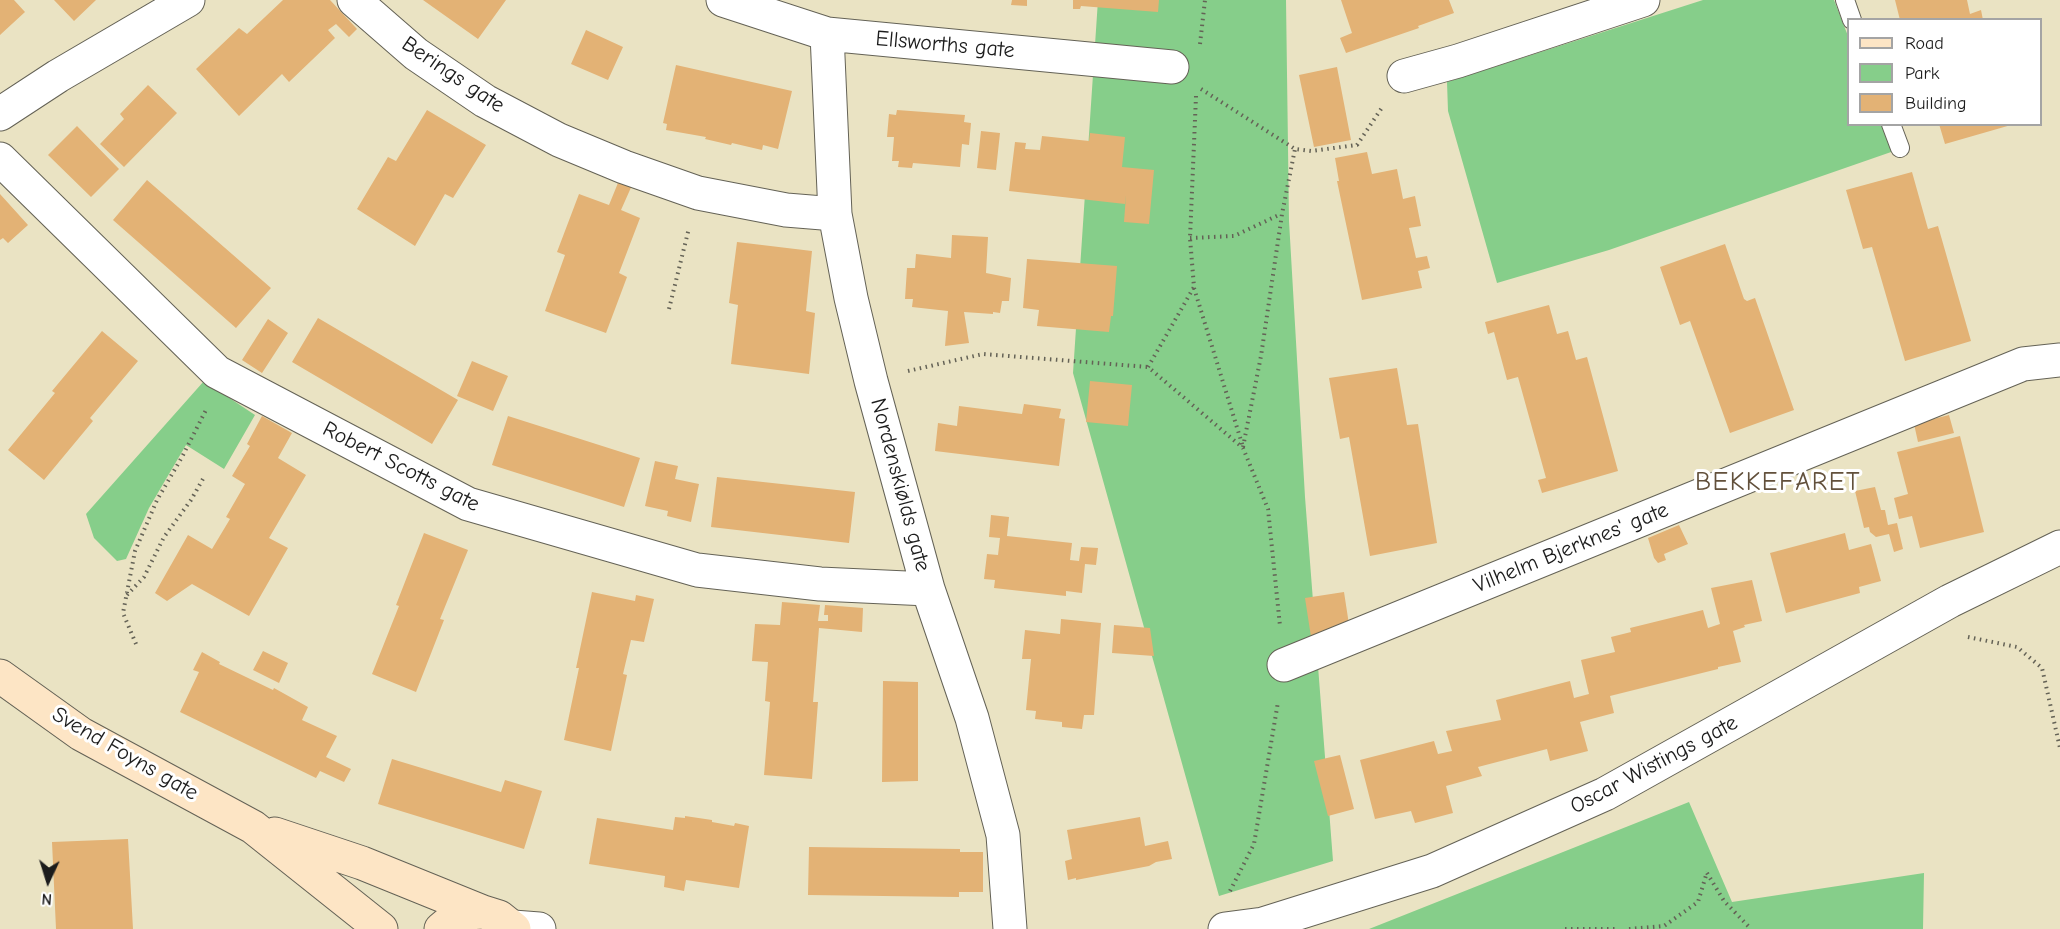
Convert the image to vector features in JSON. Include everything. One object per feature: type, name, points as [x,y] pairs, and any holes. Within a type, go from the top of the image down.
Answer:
[{"type":"street","points":[[0,114],[58,76],[188,0]]},
{"type":"street","name":"Berings gate","points":[[354,0],[416,54],[485,101],[559,140],[624,167],[698,193],[786,210],[835,214]]},
{"type":"street","name":"Ellsworths gate","points":[[723,0],[827,34],[1186,60]]},
{"type":"street","points":[[1404,76],[1458,61],[1643,0]]},
{"type":"street","name":"Nordenskiølds gate","points":[[827,34],[835,214],[851,298],[928,589],[972,718],[1003,835],[1010,929]]},
{"type":"street","name":"Robert Scotts gate","points":[[0,159],[217,372],[468,504],[697,570],[820,584],[928,589]]},
{"type":"street","name":"Vilhelm Bjerknes' gate","points":[[1284,665],[2023,363],[2060,360]]},
{"type":"street","name":"Oscar Wistings gate","points":[[1225,929],[1263,924],[1432,871],[1605,794],[1950,601],[2060,547]]},
{"type":"street","name":"Svend Foyns gate","points":[[0,676],[81,734],[253,827],[362,863],[522,928]]},
{"type":"street","name":"Svend Foyns gate","points":[[253,827],[381,929]]},
{"type":"street","points":[[441,929],[454,918],[468,913],[483,912]]},
{"type":"lane","points":[[1845,0],[1851,18]]},
{"type":"lane","points":[[1892,126],[1900,148]]},
{"type":"path","points":[[1186,60],[1205,0]]},
{"type":"path","points":[[1229,892],[1254,844],[1284,665],[1268,509],[1243,448],[1194,287],[1190,238],[1196,86],[1294,149],[1311,151],[1357,145],[1404,76]]},
{"type":"path","points":[[1243,448],[1261,356],[1294,149]]},
{"type":"path","points":[[669,309],[698,193]]},
{"type":"path","points":[[1190,238],[1234,236],[1282,214]]},
{"type":"path","points":[[1148,367],[1194,287]]},
{"type":"path","points":[[872,381],[983,354],[1148,367],[1243,448]]},
{"type":"path","points":[[136,644],[123,612],[135,551],[156,500],[182,458],[204,413],[227,378]]},
{"type":"path","points":[[127,596],[144,577],[164,537],[191,500],[204,477]]},
{"type":"path","points":[[1968,637],[2017,647],[2042,668],[2060,748]]},
{"type":"path","points":[[1629,929],[1664,926],[1698,902],[1707,872],[1724,901],[1751,929]]},
{"type":"path","points":[[1565,929],[1616,929]]},
{"type":"green space","points":[[1098,0],[1286,0],[1289,221],[1305,497],[1333,861],[1219,896],[1073,373]]},
{"type":"green space","points":[[1703,0],[1834,0],[1847,33],[1847,126],[1883,126],[1894,151],[1609,250],[1497,283],[1448,111],[1447,82]]},
{"type":"green space","points":[[204,381],[255,415],[224,469],[186,445],[149,508],[126,559],[117,561],[94,538],[86,514]]},
{"type":"green space","points":[[1689,802],[1732,902],[1924,873],[1923,929],[1369,929]]},
{"type":"building","points":[[0,0],[14,0],[25,12],[0,35]]},
{"type":"building","points":[[54,0],[96,0],[74,21]]},
{"type":"building","points":[[283,0],[330,0],[357,29],[349,37],[336,24],[328,30],[335,38],[289,82],[282,74],[239,116],[196,69],[239,28],[247,34]]},
{"type":"building","points":[[423,0],[506,0],[478,39]]},
{"type":"building","points":[[1012,0],[1027,0],[1027,6],[1011,5]]},
{"type":"building","points":[[1073,0],[1159,0],[1158,12],[1081,6],[1080,9],[1073,9]]},
{"type":"building","points":[[1341,0],[1449,0],[1454,13],[1418,26],[1419,28],[1346,53],[1340,38],[1352,33]]},
{"type":"building","points":[[1895,0],[1967,0],[1970,14],[1981,10],[1983,18],[1900,18]]},
{"type":"building","points":[[586,30],[623,47],[608,80],[571,64]]},
{"type":"building","points":[[676,65],[792,91],[778,149],[763,145],[762,150],[732,143],[731,145],[705,139],[706,137],[666,130],[667,124],[663,123]]},
{"type":"building","points":[[1337,67],[1351,140],[1314,147],[1299,75]]},
{"type":"building","points":[[148,85],[177,113],[124,167],[100,144],[124,119],[120,114]]},
{"type":"building","points":[[427,110],[486,145],[453,198],[445,194],[415,246],[357,209],[388,157],[396,161]]},
{"type":"building","points":[[897,110],[965,115],[964,122],[971,123],[969,145],[962,144],[960,167],[913,163],[912,168],[898,167],[899,161],[892,161],[894,137],[887,137],[889,114],[896,115]]},
{"type":"building","points":[[77,126],[119,169],[91,197],[48,155]]},
{"type":"building","points":[[1940,126],[2008,126],[1945,144]]},
{"type":"building","points":[[981,131],[1000,133],[996,170],[977,168]]},
{"type":"building","points":[[1090,133],[1125,137],[1122,167],[1154,170],[1149,224],[1124,222],[1126,195],[1125,204],[1009,191],[1015,142],[1026,143],[1025,149],[1040,150],[1042,136],[1089,141]]},
{"type":"building","points":[[1367,152],[1372,174],[1397,169],[1403,199],[1415,196],[1421,226],[1409,228],[1416,258],[1427,256],[1430,268],[1418,271],[1422,288],[1362,300],[1337,181],[1339,181],[1335,158]]},
{"type":"building","points":[[1912,172],[1928,229],[1938,226],[1971,341],[1905,361],[1872,247],[1863,249],[1846,190]]},
{"type":"building","points":[[620,178],[633,183],[621,210],[640,218],[619,273],[627,277],[606,333],[545,311],[565,255],[557,252],[579,194],[609,205]]},
{"type":"building","points":[[147,180],[271,288],[236,328],[113,220]]},
{"type":"building","points":[[0,194],[28,225],[8,243],[3,238],[0,240]]},
{"type":"building","points":[[952,235],[988,237],[986,273],[1011,278],[1009,301],[1002,301],[1000,313],[964,312],[969,343],[945,346],[948,311],[912,307],[913,299],[905,299],[907,268],[915,268],[916,254],[951,258]]},
{"type":"building","points":[[737,242],[812,251],[806,311],[815,313],[809,374],[731,364],[738,305],[729,303]]},
{"type":"building","points":[[1725,244],[1744,299],[1747,301],[1755,298],[1794,410],[1730,433],[1690,321],[1680,325],[1660,267]]},
{"type":"building","points":[[1027,259],[1117,266],[1113,316],[1111,316],[1109,332],[1037,326],[1039,310],[1023,308]]},
{"type":"building","points":[[1549,305],[1557,334],[1568,331],[1576,360],[1587,357],[1618,471],[1542,493],[1538,480],[1546,478],[1518,377],[1507,380],[1494,332],[1488,334],[1485,322]]},
{"type":"building","points":[[318,318],[458,400],[432,444],[292,362]]},
{"type":"building","points":[[268,319],[288,333],[262,373],[242,360]]},
{"type":"building","points":[[102,331],[138,361],[90,418],[93,421],[44,480],[8,450],[55,393],[52,391]]},
{"type":"building","points":[[472,361],[508,376],[493,411],[457,396]]},
{"type":"building","points":[[1397,368],[1407,425],[1418,424],[1437,543],[1370,556],[1349,437],[1340,439],[1329,378]]},
{"type":"building","points":[[1090,381],[1132,385],[1128,426],[1086,422]]},
{"type":"building","points":[[1024,404],[1061,409],[1059,418],[1065,419],[1059,466],[935,451],[938,423],[957,426],[959,406],[1022,414]]},
{"type":"building","points":[[1949,415],[1954,433],[1918,442],[1914,424]]},
{"type":"building","points":[[262,416],[292,433],[278,458],[306,475],[269,538],[288,548],[249,616],[192,584],[167,601],[155,593],[188,535],[212,549],[230,519],[226,517],[245,484],[232,476],[250,446],[247,444]]},
{"type":"building","points":[[508,416],[640,458],[624,507],[492,465]]},
{"type":"building","points":[[1960,436],[1984,532],[1920,548],[1912,516],[1899,519],[1894,498],[1908,494],[1897,452]]},
{"type":"building","points":[[655,461],[678,466],[675,479],[699,484],[691,522],[667,516],[668,511],[645,506]]},
{"type":"building","points":[[717,477],[855,492],[849,543],[711,527]]},
{"type":"building","points":[[1875,487],[1881,510],[1885,510],[1888,525],[1897,523],[1903,549],[1894,552],[1889,534],[1876,537],[1870,532],[1869,527],[1864,528],[1855,491]]},
{"type":"building","points":[[991,515],[1009,517],[1007,536],[1072,543],[1070,560],[1079,561],[1081,547],[1098,548],[1096,565],[1085,564],[1082,593],[1066,591],[1066,596],[994,588],[995,580],[984,579],[987,554],[998,555],[1000,538],[989,537]]},
{"type":"building","points":[[1679,525],[1688,544],[1664,554],[1666,560],[1658,563],[1654,558],[1648,538]]},
{"type":"building","points":[[424,533],[468,550],[440,619],[444,620],[416,692],[372,674],[399,606],[396,605]]},
{"type":"building","points":[[1845,533],[1849,550],[1871,544],[1881,581],[1859,587],[1860,593],[1786,613],[1770,553]]},
{"type":"building","points":[[1752,580],[1762,621],[1744,625],[1745,627],[1733,631],[1741,662],[1610,696],[1614,713],[1580,722],[1588,751],[1550,761],[1547,749],[1478,767],[1482,776],[1446,786],[1453,813],[1415,823],[1411,811],[1375,819],[1360,760],[1434,741],[1438,754],[1452,751],[1446,731],[1501,720],[1496,700],[1570,681],[1574,698],[1589,694],[1581,660],[1615,652],[1611,637],[1631,632],[1630,628],[1703,610],[1708,628],[1720,624],[1711,588]]},
{"type":"building","points":[[592,592],[635,601],[636,595],[654,599],[644,642],[631,640],[623,674],[627,675],[611,751],[564,740]]},
{"type":"building","points":[[1344,592],[1350,631],[1311,637],[1305,598]]},
{"type":"building","points":[[782,602],[820,605],[818,621],[828,621],[828,615],[824,615],[825,605],[863,608],[862,632],[819,628],[813,702],[818,702],[812,779],[764,775],[770,702],[765,701],[768,662],[752,661],[755,624],[780,625]]},
{"type":"building","points":[[1061,619],[1101,623],[1094,715],[1084,715],[1082,729],[1062,727],[1062,722],[1035,719],[1036,711],[1026,710],[1031,659],[1022,659],[1025,630],[1060,634]]},
{"type":"building","points":[[1114,625],[1150,628],[1154,656],[1112,653]]},
{"type":"building","points":[[263,651],[288,663],[279,683],[253,670]]},
{"type":"building","points":[[202,652],[220,662],[219,664],[273,690],[274,688],[308,707],[302,720],[337,736],[326,757],[351,769],[344,782],[320,771],[316,778],[180,712],[199,672],[193,670]]},
{"type":"building","points":[[883,681],[918,682],[918,781],[882,782]]},
{"type":"building","points":[[1340,755],[1354,809],[1328,816],[1314,761]]},
{"type":"building","points":[[392,759],[501,792],[505,780],[542,791],[524,849],[378,804]]},
{"type":"building","points":[[685,816],[734,826],[735,823],[749,826],[739,888],[686,880],[684,891],[664,887],[665,876],[589,864],[597,818],[673,830],[675,817],[685,818]]},
{"type":"building","points":[[1140,817],[1145,846],[1168,841],[1172,859],[1149,866],[1068,880],[1065,861],[1072,859],[1067,830]]},
{"type":"building","points":[[128,839],[133,929],[56,929],[52,842]]},
{"type":"building","points":[[809,847],[960,849],[960,852],[983,852],[983,892],[959,892],[959,897],[808,895]]},
{"type":"district","name":"BEKKEFARET","points":[[1778,483]]}]
